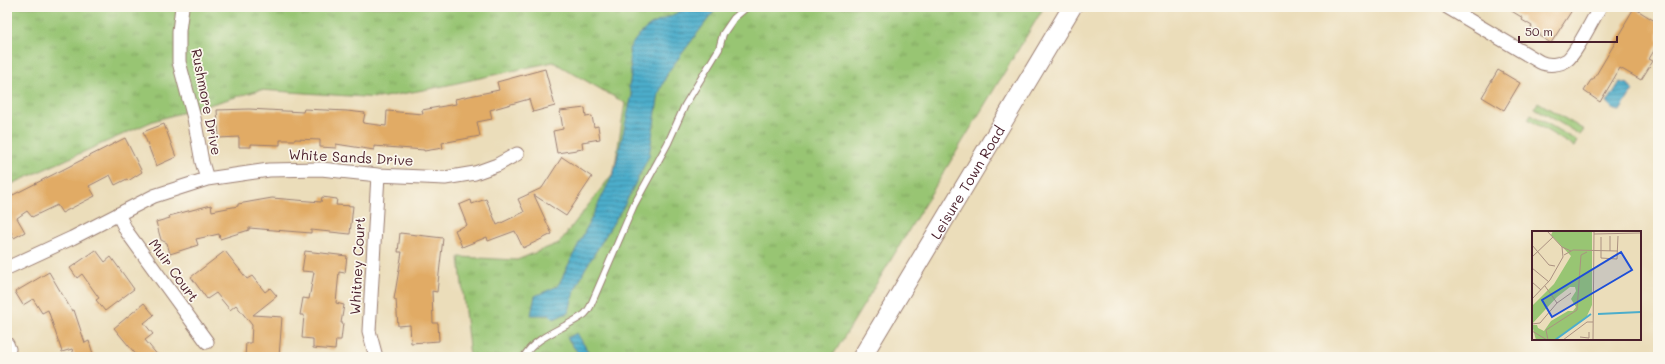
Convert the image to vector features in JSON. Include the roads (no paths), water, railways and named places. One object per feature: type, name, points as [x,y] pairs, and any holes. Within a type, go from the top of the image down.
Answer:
[{"type":"main road","name":"Leisure Town Road","points":[[862,357],[1072,7]]},
{"type":"street","name":"Rushmore Drive","points":[[182,7],[179,31],[179,62],[194,118],[202,162],[207,179]]},
{"type":"street","points":[[1447,7],[1546,65],[1561,63],[1571,56],[1600,7]]},
{"type":"street","name":"White Sands Drive","points":[[7,268],[154,196],[207,179],[277,170],[321,169],[378,175],[445,178],[475,174],[498,165],[517,154]]},
{"type":"street","name":"Whitney Court","points":[[376,357],[369,331],[378,175]]},
{"type":"street","name":"Muir Court","points":[[118,214],[127,232],[207,342]]},
{"type":"lane","points":[[524,357],[527,351],[554,331],[584,316],[590,307],[634,205],[668,143],[685,105],[719,49],[723,34],[734,18],[747,7]]},
{"type":"water","points":[[687,7],[719,7],[668,72],[659,93],[649,156],[625,204],[585,269],[574,292],[569,312],[554,319],[550,315],[531,315],[535,296],[558,286],[614,172],[632,95],[629,88],[631,74],[629,49],[642,32],[655,23]]},
{"type":"water","points":[[1620,82],[1628,84],[1633,90],[1620,111],[1617,111],[1607,103]]},
{"type":"water","points":[[577,333],[587,350],[595,357],[581,357],[567,338]]}]
